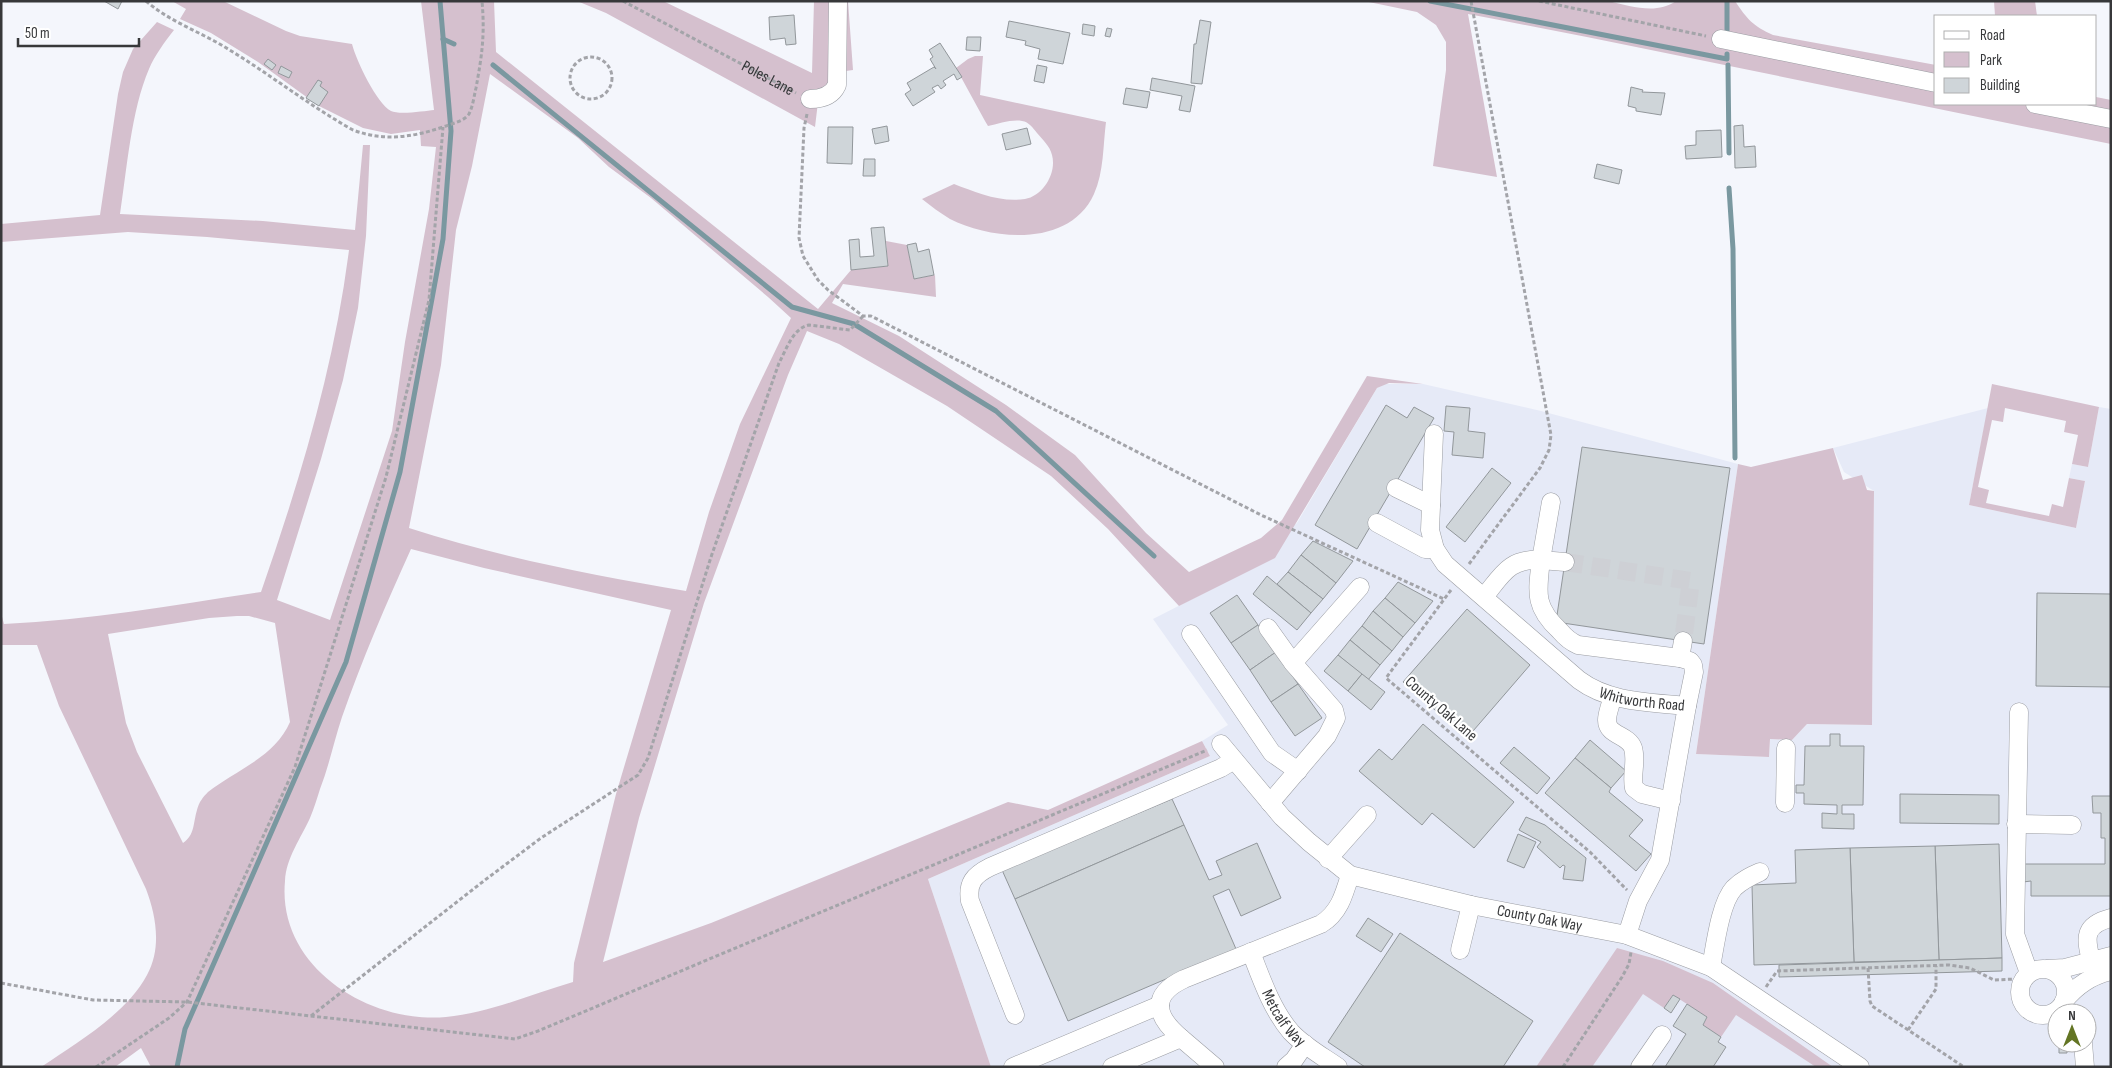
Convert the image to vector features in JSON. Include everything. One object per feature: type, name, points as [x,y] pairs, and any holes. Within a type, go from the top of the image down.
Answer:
[{"type":"street","name":"Poles Lane","points":[[810,99],[829,95],[835,90],[837,85],[838,1]]},
{"type":"street","points":[[1721,39],[1934,83]]},
{"type":"street","points":[[2040,105],[2111,120]]},
{"type":"street","points":[[1377,523],[1425,549],[1435,549],[1430,530],[1434,434]]},
{"type":"street","points":[[1396,488],[1430,505]]},
{"type":"street","points":[[1551,502],[1541,560],[1538,592],[1542,610],[1550,622],[1571,641],[1589,647],[1686,660],[1693,665],[1687,706]]},
{"type":"street","name":"Whitworth Road","points":[[1435,549],[1445,564],[1585,684],[1596,691],[1612,697],[1687,706],[1660,860],[1638,901],[1628,935]]},
{"type":"street","points":[[1484,597],[1510,566],[1525,560],[1565,562]]},
{"type":"street","points":[[1293,663],[1360,587]]},
{"type":"street","points":[[1268,628],[1293,663],[1334,710],[1336,715],[1330,731],[1270,803]]},
{"type":"street","points":[[1191,634],[1269,749],[1279,759],[1298,771]]},
{"type":"street","points":[[1680,658],[1683,641]]},
{"type":"street","points":[[1612,697],[1608,727],[1612,732],[1626,739],[1632,746],[1634,788],[1642,794],[1671,801]]},
{"type":"street","points":[[2019,712],[2014,934],[2027,976]]},
{"type":"street","name":"County Oak Way","points":[[1222,744],[1270,803],[1297,831],[1328,859],[1350,875],[1471,905],[1628,935],[1711,967],[1860,1067]]},
{"type":"street","points":[[1785,803],[1786,748]]},
{"type":"street","points":[[1015,1014],[970,901],[969,890],[974,877],[990,867],[1221,768],[1234,760]]},
{"type":"street","points":[[1328,859],[1367,816]]},
{"type":"street","points":[[2016,824],[2072,825]]},
{"type":"street","points":[[1711,967],[1721,916],[1732,890],[1747,878],[1760,872]]},
{"type":"street","points":[[1215,1067],[1181,1038],[1166,1022],[1160,1005],[1164,991],[1174,984],[1326,921],[1334,914],[1339,905],[1350,875]]},
{"type":"street","points":[[1460,950],[1471,905]]},
{"type":"street","points":[[2091,960],[2086,942],[2088,932],[2099,922],[2111,918]]},
{"type":"street","name":"Metcalf Way","points":[[1251,952],[1269,994],[1291,1032],[1338,1067]]},
{"type":"street","points":[[2047,1015],[2034,1014],[2027,1009],[2020,996],[2020,988],[2027,976],[2039,969],[2065,968],[2111,956]]},
{"type":"street","points":[[2047,969],[2056,973],[2063,981],[2066,992],[2063,1003]]},
{"type":"street","points":[[2065,1003],[2075,988],[2085,981],[2111,972]]},
{"type":"street","points":[[1012,1067],[1160,1005]]},
{"type":"street","points":[[1640,1067],[1662,1035]]},
{"type":"street","points":[[1112,1067],[1181,1038]]},
{"type":"street","points":[[1286,1067],[1294,1060],[1305,1044]]},
{"type":"street","points":[[2084,1053],[2085,1067]]},
{"type":"path","points":[[146,1],[167,17],[203,33],[231,50],[353,130],[374,137],[398,138],[443,127],[460,121],[467,116],[472,104],[484,47],[482,1]]},
{"type":"path","name":"Poles Lane","points":[[623,1],[810,99]]},
{"type":"path","name":"County Oak Lane","points":[[1471,1],[1550,429],[1550,446],[1540,468],[1386,678],[1590,852],[1638,901]]},
{"type":"path","points":[[1538,1],[1721,39]]},
{"type":"path","points":[[596,57],[608,65],[612,79],[610,86],[601,96],[595,98],[582,97],[572,88],[569,75],[571,69],[581,58],[596,57]]},
{"type":"path","points":[[810,99],[804,128],[798,225],[801,247],[807,264],[828,290],[863,316],[871,316],[1260,514],[1444,600]]},
{"type":"path","points":[[96,1067],[169,1018],[187,1002],[295,767],[386,478],[428,300],[443,127]]},
{"type":"path","points":[[311,1016],[527,848],[638,775],[648,758],[711,557],[758,417],[779,363],[792,338],[803,326],[850,330],[863,316]]},
{"type":"path","points":[[1,983],[93,1000],[187,1002],[505,1039],[525,1036],[1222,744]]},
{"type":"path","points":[[1563,1067],[1629,964],[1631,951],[1628,935]]},
{"type":"path","points":[[1908,1030],[1936,989],[1936,966]]},
{"type":"path","points":[[1758,1000],[1776,971],[1963,966],[1994,980],[2027,976]]},
{"type":"path","points":[[1868,968],[1870,1003],[1964,1067]]},
{"type":"shaded area","points":[[1385,384],[1423,384],[1541,411],[1738,464],[1696,754],[1769,757],[1770,739],[1792,740],[1807,724],[1872,725],[1874,491],[1844,472],[1833,448],[1988,408],[1969,505],[2076,528],[2085,481],[2069,478],[2072,464],[2088,467],[2099,407],[2111,409],[2111,1067],[991,1067],[928,879],[1210,756],[1202,741],[1228,725],[1153,619],[1206,592],[1297,523],[1377,388]]},
{"type":"green space","points":[[172,1],[223,1],[300,36],[352,44],[362,70],[385,107],[391,111],[406,113],[434,110],[421,1],[494,1],[496,52],[818,309],[851,270],[888,266],[886,241],[907,245],[914,279],[935,275],[936,297],[843,284],[832,303],[899,336],[1006,405],[1075,455],[1146,533],[1189,572],[1261,538],[1282,520],[1367,376],[1423,384],[1389,383],[1377,388],[1275,558],[1179,606],[1108,529],[1051,476],[947,406],[839,344],[807,331],[788,375],[704,603],[639,818],[603,962],[711,923],[1008,802],[1048,810],[1202,741],[1210,756],[928,879],[991,1067],[151,1067],[141,1048],[115,1067],[41,1067],[100,1026],[127,1002],[138,989],[152,965],[155,954],[156,932],[155,921],[146,889],[59,706],[37,645],[1,645],[1,613],[4,624],[36,622],[133,611],[261,592],[302,466],[325,381],[343,294],[349,250],[128,232],[1,242],[1,224],[100,215],[123,72],[133,49],[157,22],[174,30],[154,59],[143,85],[130,140],[120,214],[263,221],[355,230],[363,145],[370,145],[366,236],[358,308],[343,380],[321,459],[277,600],[330,620],[392,431],[405,342],[429,209],[436,147],[421,146],[420,130],[391,134],[363,128],[319,106],[258,62],[211,33],[180,19],[186,9]],"holes":[[[490,74],[578,138],[609,167],[651,198],[791,318],[740,424],[709,512],[686,591],[546,564],[477,548],[409,528],[441,365],[456,230],[472,166]],[[411,549],[484,568],[671,610],[616,794],[574,963],[573,982],[478,1012],[446,1017],[416,1017],[387,1011],[359,999],[333,984],[312,963],[296,939],[286,912],[285,881],[288,864],[311,814],[339,726],[375,632]],[[249,616],[275,623],[290,722],[275,745],[265,754],[204,796],[198,807],[192,832],[183,843],[137,752],[126,723],[108,634],[209,618]]]},
{"type":"green space","points":[[577,1],[663,1],[812,73],[814,1],[848,1],[853,70],[832,73],[832,80],[818,102],[815,127],[606,13]]},
{"type":"green space","points":[[1364,1],[1608,1],[1634,7],[1660,8],[1676,1],[1735,1],[1751,21],[1773,35],[1934,65],[1934,105],[2097,105],[2097,97],[2111,100],[2111,144],[1468,14],[1497,177],[1433,166],[1446,70],[1446,42],[1436,25],[1417,12]]},
{"type":"green space","points":[[1994,1],[2035,1],[2037,15],[1995,15]]},
{"type":"green space","points":[[975,56],[983,56],[980,95],[1106,122],[1101,168],[1094,194],[1083,211],[1068,223],[1049,231],[1030,235],[988,232],[950,219],[922,199],[954,184],[998,198],[1025,199],[1032,197],[1043,189],[1050,176],[1053,162],[1051,152],[1046,143],[1029,124],[1022,121],[1014,121],[988,126],[956,68]]},
{"type":"green space","points":[[1992,384],[2099,407],[2088,467],[2072,464],[2078,435],[2064,432],[2066,421],[2005,408],[2003,422],[1992,420],[1978,487],[1989,490],[1986,503],[2049,516],[2052,504],[2063,507],[2069,478],[2085,481],[2076,528],[1969,505]]},
{"type":"green space","points":[[1833,448],[1843,480],[1862,475],[1867,490],[1874,491],[1872,725],[1807,724],[1792,740],[1770,739],[1769,757],[1696,754],[1738,464],[1751,467]]},
{"type":"green space","points":[[1617,948],[1663,961],[1713,983],[1833,1067],[1816,1067],[1736,1015],[1721,1037],[1703,1025],[1707,1017],[1673,995],[1664,1008],[1643,994],[1592,1067],[1536,1067]]},
{"type":"building","points":[[104,1],[122,1],[118,9]]},
{"type":"building","points":[[794,15],[796,44],[786,45],[785,38],[770,40],[769,17]]},
{"type":"building","points":[[1200,20],[1211,22],[1202,84],[1191,83],[1194,44],[1196,44]]},
{"type":"building","points":[[1009,21],[1070,33],[1063,64],[1038,59],[1040,49],[1025,45],[1026,41],[1006,37]]},
{"type":"building","points":[[1083,24],[1095,26],[1094,36],[1082,34]]},
{"type":"building","points":[[1107,28],[1112,29],[1110,37],[1105,36]]},
{"type":"building","points":[[967,37],[981,37],[980,51],[966,50]]},
{"type":"building","points":[[940,43],[962,77],[957,80],[954,74],[943,81],[946,85],[941,89],[938,85],[932,88],[935,92],[913,106],[905,94],[911,90],[907,83],[934,67],[936,69],[930,59],[933,57],[929,50]]},
{"type":"building","points":[[268,59],[276,65],[272,70],[264,64]]},
{"type":"building","points":[[1037,65],[1047,67],[1044,83],[1034,81]]},
{"type":"building","points":[[281,66],[292,72],[289,78],[278,73]]},
{"type":"building","points":[[1152,78],[1195,86],[1190,112],[1179,110],[1182,96],[1150,90]]},
{"type":"building","points":[[318,80],[322,82],[320,86],[328,92],[319,106],[306,98]]},
{"type":"building","points":[[1631,87],[1643,90],[1642,92],[1665,93],[1661,115],[1636,111],[1636,108],[1628,106]]},
{"type":"building","points":[[1126,88],[1150,92],[1147,108],[1123,104]]},
{"type":"building","points":[[1743,125],[1744,147],[1755,146],[1756,167],[1735,168],[1734,126]]},
{"type":"building","points":[[887,126],[889,141],[875,144],[872,129]]},
{"type":"building","points":[[828,127],[853,127],[852,164],[827,163]]},
{"type":"building","points":[[1027,128],[1031,144],[1006,150],[1002,134]]},
{"type":"building","points":[[1721,130],[1722,157],[1686,159],[1685,146],[1696,145],[1696,131]]},
{"type":"building","points":[[864,159],[875,159],[875,176],[863,176]]},
{"type":"building","points":[[1597,164],[1622,170],[1619,184],[1594,178]]},
{"type":"building","points":[[884,227],[888,266],[851,270],[849,240],[859,239],[860,257],[874,256],[871,228]]},
{"type":"building","points":[[916,243],[918,252],[929,249],[934,275],[914,279],[907,245]]},
{"type":"building","points":[[1386,405],[1407,418],[1414,407],[1434,418],[1357,549],[1315,525]]},
{"type":"building","points":[[1446,406],[1470,408],[1468,431],[1485,433],[1483,458],[1452,455],[1454,432],[1444,431]]},
{"type":"building","points":[[1582,447],[1730,468],[1704,644],[1556,622]]},
{"type":"building","points":[[1492,468],[1511,483],[1465,542],[1446,527]]},
{"type":"building","points":[[1313,541],[1353,561],[1336,583],[1301,555]]},
{"type":"building","points":[[1301,555],[1336,583],[1323,599],[1288,572]]},
{"type":"building","points":[[1288,572],[1323,599],[1311,613],[1277,584]]},
{"type":"building","points":[[1267,576],[1311,613],[1297,630],[1253,594]]},
{"type":"building","points":[[1398,582],[1433,601],[1415,623],[1385,598]]},
{"type":"building","points":[[2037,593],[2111,594],[2111,687],[2036,686]]},
{"type":"building","points":[[1237,595],[1258,625],[1231,643],[1210,613]]},
{"type":"building","points":[[1385,598],[1415,623],[1403,637],[1373,611]]},
{"type":"building","points":[[1467,609],[1530,665],[1467,738],[1403,682]]},
{"type":"building","points":[[1373,611],[1403,637],[1392,651],[1362,626]]},
{"type":"building","points":[[1258,625],[1276,652],[1250,670],[1231,643]]},
{"type":"building","points":[[1362,626],[1392,651],[1380,665],[1350,640]]},
{"type":"building","points":[[1350,640],[1380,665],[1368,680],[1338,655]]},
{"type":"building","points":[[1276,652],[1298,684],[1271,702],[1250,670]]},
{"type":"building","points":[[1338,655],[1362,674],[1348,691],[1324,671]]},
{"type":"building","points":[[1362,674],[1385,692],[1371,710],[1348,691]]},
{"type":"building","points":[[1298,684],[1322,718],[1295,736],[1271,702]]},
{"type":"building","points":[[1423,724],[1514,802],[1474,848],[1432,813],[1422,825],[1359,771],[1379,749],[1392,760]]},
{"type":"building","points":[[1830,734],[1840,734],[1840,746],[1864,746],[1863,805],[1842,805],[1842,814],[1854,814],[1854,829],[1822,828],[1822,813],[1837,814],[1837,805],[1804,804],[1804,793],[1796,793],[1796,785],[1804,785],[1805,746],[1830,746]]},
{"type":"building","points":[[1590,740],[1626,771],[1611,788],[1575,758]]},
{"type":"building","points":[[1514,747],[1550,778],[1537,794],[1500,763]]},
{"type":"building","points":[[1575,758],[1611,788],[1609,792],[1643,820],[1629,836],[1651,854],[1636,871],[1545,793]]},
{"type":"building","points":[[1900,794],[1999,795],[1999,824],[1900,823]]},
{"type":"building","points":[[2092,796],[2111,796],[2111,896],[2031,896],[2031,881],[2023,882],[2023,864],[2105,864],[2105,838],[2101,838],[2101,813],[2093,813]]},
{"type":"building","points":[[1172,799],[1184,825],[1015,899],[1002,870]]},
{"type":"building","points":[[1526,817],[1545,825],[1586,858],[1583,881],[1563,879],[1565,866],[1563,865],[1560,868],[1537,847],[1541,842],[1519,830]]},
{"type":"building","points":[[1184,825],[1209,880],[1222,875],[1216,861],[1257,843],[1281,898],[1241,916],[1229,889],[1213,896],[1236,949],[1068,1021],[1015,899]]},
{"type":"building","points":[[1518,834],[1536,842],[1524,868],[1507,861]]},
{"type":"building","points":[[1999,844],[2002,958],[1939,960],[1935,846]]},
{"type":"building","points":[[1935,846],[1939,960],[1854,962],[1850,848]]},
{"type":"building","points":[[1850,848],[1854,962],[1754,965],[1752,885],[1796,883],[1795,850]]},
{"type":"building","points":[[1368,918],[1393,934],[1381,952],[1356,936]]},
{"type":"building","points":[[1400,933],[1533,1021],[1503,1067],[1365,1067],[1328,1042]]},
{"type":"building","points":[[2002,958],[2002,971],[1779,977],[1779,965]]},
{"type":"building","points":[[1673,995],[1680,999],[1671,1013],[1664,1008]]},
{"type":"building","points":[[1687,1004],[1707,1017],[1703,1025],[1721,1037],[1718,1042],[1726,1047],[1713,1067],[1665,1067],[1686,1034],[1673,1026]]},
{"type":"waterway","points":[[177,1067],[185,1029],[346,662],[400,472],[443,239],[451,131],[440,1]]},
{"type":"waterway","points":[[1430,1],[1727,59],[1727,54]]},
{"type":"waterway","points":[[1727,1],[1727,34]]},
{"type":"waterway","points":[[443,39],[454,44]]},
{"type":"waterway","points":[[493,65],[792,307],[854,324],[996,411],[1154,556]]},
{"type":"waterway","points":[[1728,65],[1729,153]]},
{"type":"waterway","points":[[1729,188],[1733,249],[1735,458]]},
{"type":"tunnel","points":[[1565,562],[1691,581],[1683,641]]}]
